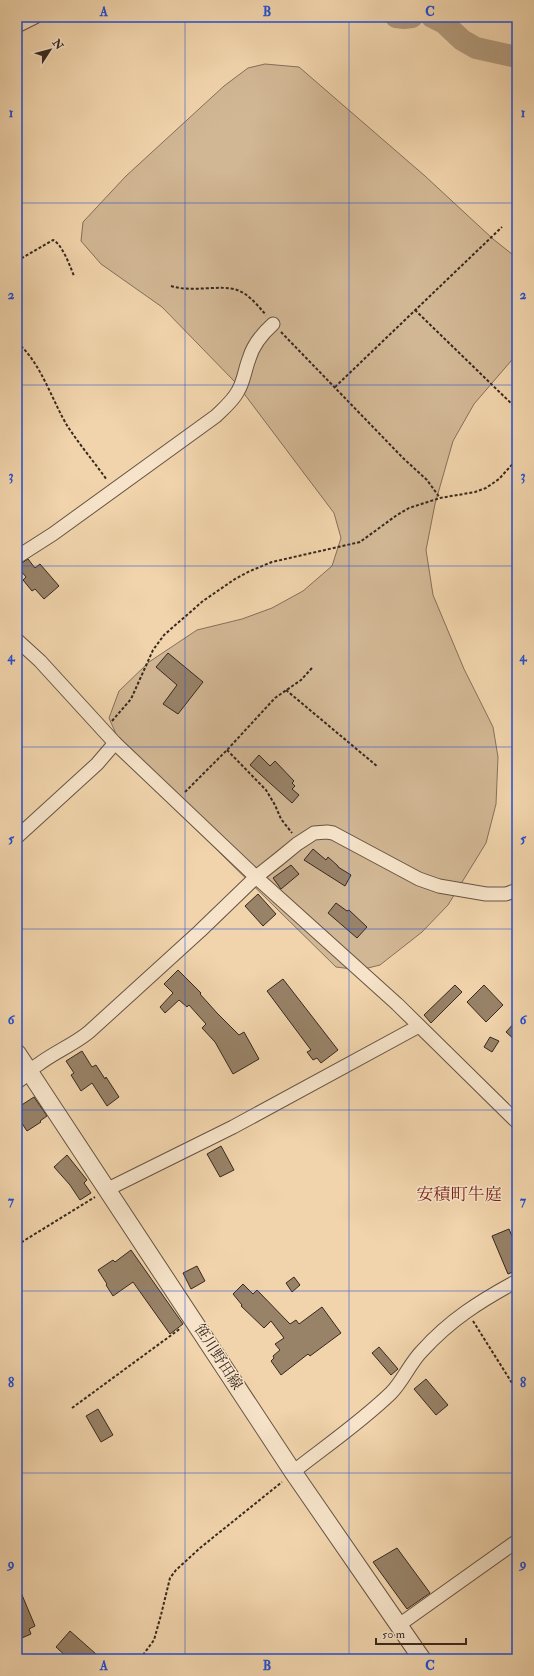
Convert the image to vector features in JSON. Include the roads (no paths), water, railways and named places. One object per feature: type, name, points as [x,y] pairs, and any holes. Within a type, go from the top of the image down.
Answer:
[{"type":"street","points":[[17,26],[35,17]]},
{"type":"street","points":[[17,557],[53,534],[216,416],[239,389],[249,358],[254,348],[265,332],[274,324]]},
{"type":"street","points":[[17,640],[40,661],[115,743],[256,877],[381,988],[517,1122]]},
{"type":"street","points":[[17,837],[96,764],[115,743]]},
{"type":"street","points":[[23,1077],[38,1064],[72,1045],[89,1032],[200,931],[256,877],[300,842],[314,833],[327,832],[419,879],[440,886],[486,894],[506,894],[517,890]]},
{"type":"street","points":[[108,1189],[234,1127],[419,1026]]},
{"type":"street","name":"笹川野田線","points":[[17,1053],[23,1077],[108,1189],[293,1472],[422,1659]]},
{"type":"street","points":[[293,1472],[386,1398],[400,1382],[420,1352],[441,1332],[476,1304],[517,1281]]},
{"type":"street","points":[[399,1626],[517,1541]]},
{"type":"waterway","points":[[396,17],[412,17]]},
{"type":"waterway","points":[[432,17],[444,23],[462,40],[476,48],[517,57]]},
{"type":"district","name":"安積町牛庭","points":[[459,1194]]}]
